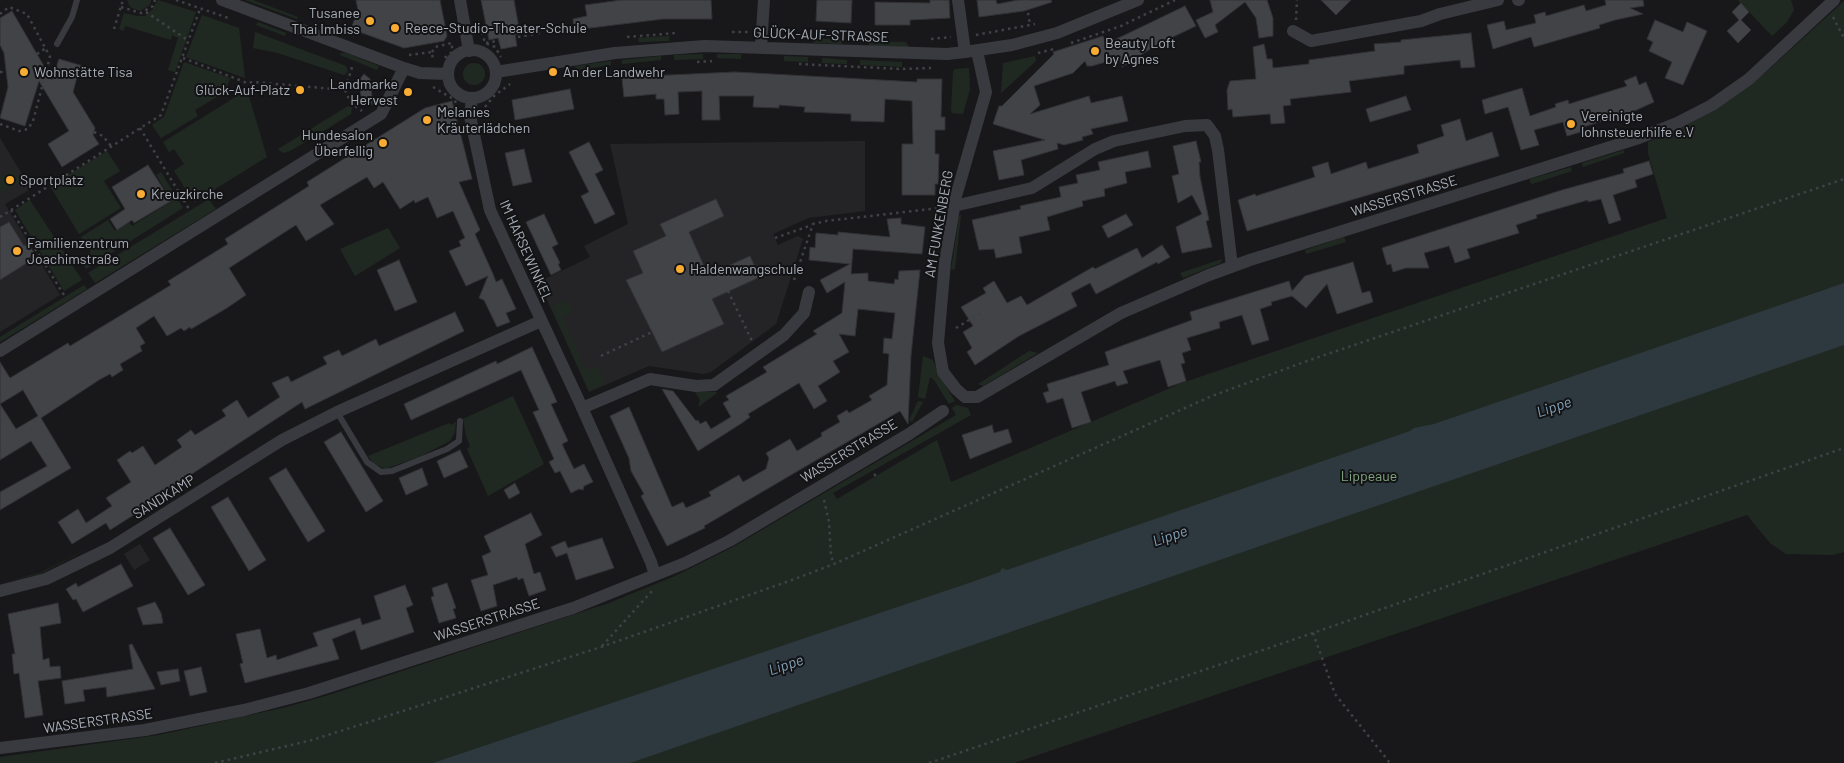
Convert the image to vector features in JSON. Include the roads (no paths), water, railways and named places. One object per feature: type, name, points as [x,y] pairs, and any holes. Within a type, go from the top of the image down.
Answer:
[{"type":"street","points":[[222,0],[404,68],[420,73],[448,74]]},
{"type":"street","points":[[460,0],[469,51]]},
{"type":"street","points":[[761,48],[764,0]]},
{"type":"street","name":"AM FUNKENBERG","points":[[958,0],[971,52],[986,92],[971,137],[954,206],[938,343],[943,372],[965,398]]},
{"type":"street","name":"GLÜCK-AUF-STRASSE","points":[[496,72],[615,53],[705,46],[920,54],[971,52],[1012,45],[1057,33],[1138,0]]},
{"type":"street","points":[[1440,0],[1440,14]]},
{"type":"street","points":[[1293,31],[1311,41],[1421,21],[1440,14],[1498,0]]},
{"type":"street","name":"WASSERSTRASSE","points":[[965,398],[977,396],[1121,312],[1232,266],[1639,138],[1676,124],[1712,105],[1749,79],[1831,3]]},
{"type":"street","points":[[469,51],[484,53],[490,58],[496,72],[492,87],[480,97],[472,98],[458,93],[450,82],[448,74],[452,61],[462,52],[469,51]]},
{"type":"street","points":[[0,351],[381,114],[404,68]]},
{"type":"street","name":"IM HARSEWINKEL","points":[[472,98],[470,116],[490,210],[582,408],[651,562],[655,575]]},
{"type":"street","points":[[954,206],[1032,188],[1095,150],[1114,141],[1185,126],[1206,126],[1215,136],[1218,150],[1232,266]]},
{"type":"street","points":[[582,408],[650,379],[696,386],[714,385],[784,335],[804,313],[809,292]]},
{"type":"street","name":"SANDKAMP","points":[[0,591],[46,580],[110,548],[282,440],[337,412],[541,321]]},
{"type":"street","name":"WASSERSTRASSE","points":[[0,748],[145,730],[253,708],[308,693],[573,608],[686,563],[729,541],[943,411]]},
{"type":"lane","points":[[57,44],[72,17],[77,0]]},
{"type":"lane","points":[[337,412],[367,462],[381,472],[392,471],[447,449],[459,441],[460,422]]},
{"type":"water","name":"Lippe","points":[[1844,283],[1844,345],[630,763],[433,763],[969,583],[1000,572],[1002,568],[1007,570],[1410,431],[1414,428],[1434,424]]},
{"type":"place","name":"Tusanee Thai Imbiss","points":[[370,21]]},
{"type":"place","name":"Reece-Studio-Theater-Schule","points":[[395,28]]},
{"type":"place","name":"Beauty Loft by Agnes","points":[[1095,51]]},
{"type":"place","name":"Wohnstätte Tisa","points":[[24,72]]},
{"type":"place","name":"An der Landwehr","points":[[553,72]]},
{"type":"place","name":"Glück-Auf-Platz","points":[[300,90]]},
{"type":"place","name":"Landmarke Hervest","points":[[408,92]]},
{"type":"place","name":"Melanies Kräuterlädchen","points":[[427,120]]},
{"type":"place","name":"Vereinigte lohnsteuerhilfe e.V","points":[[1571,124]]},
{"type":"place","name":"Hundesalon Überfellig","points":[[383,143]]},
{"type":"place","name":"Sportplatz","points":[[10,180]]},
{"type":"place","name":"Kreuzkirche","points":[[141,194]]},
{"type":"place","name":"Familienzentrum Joachimstraße","points":[[17,251]]},
{"type":"place","name":"Haldenwangschule","points":[[680,269]]},
{"type":"park label","name":"Lippeaue","points":[[1369,476]]}]
